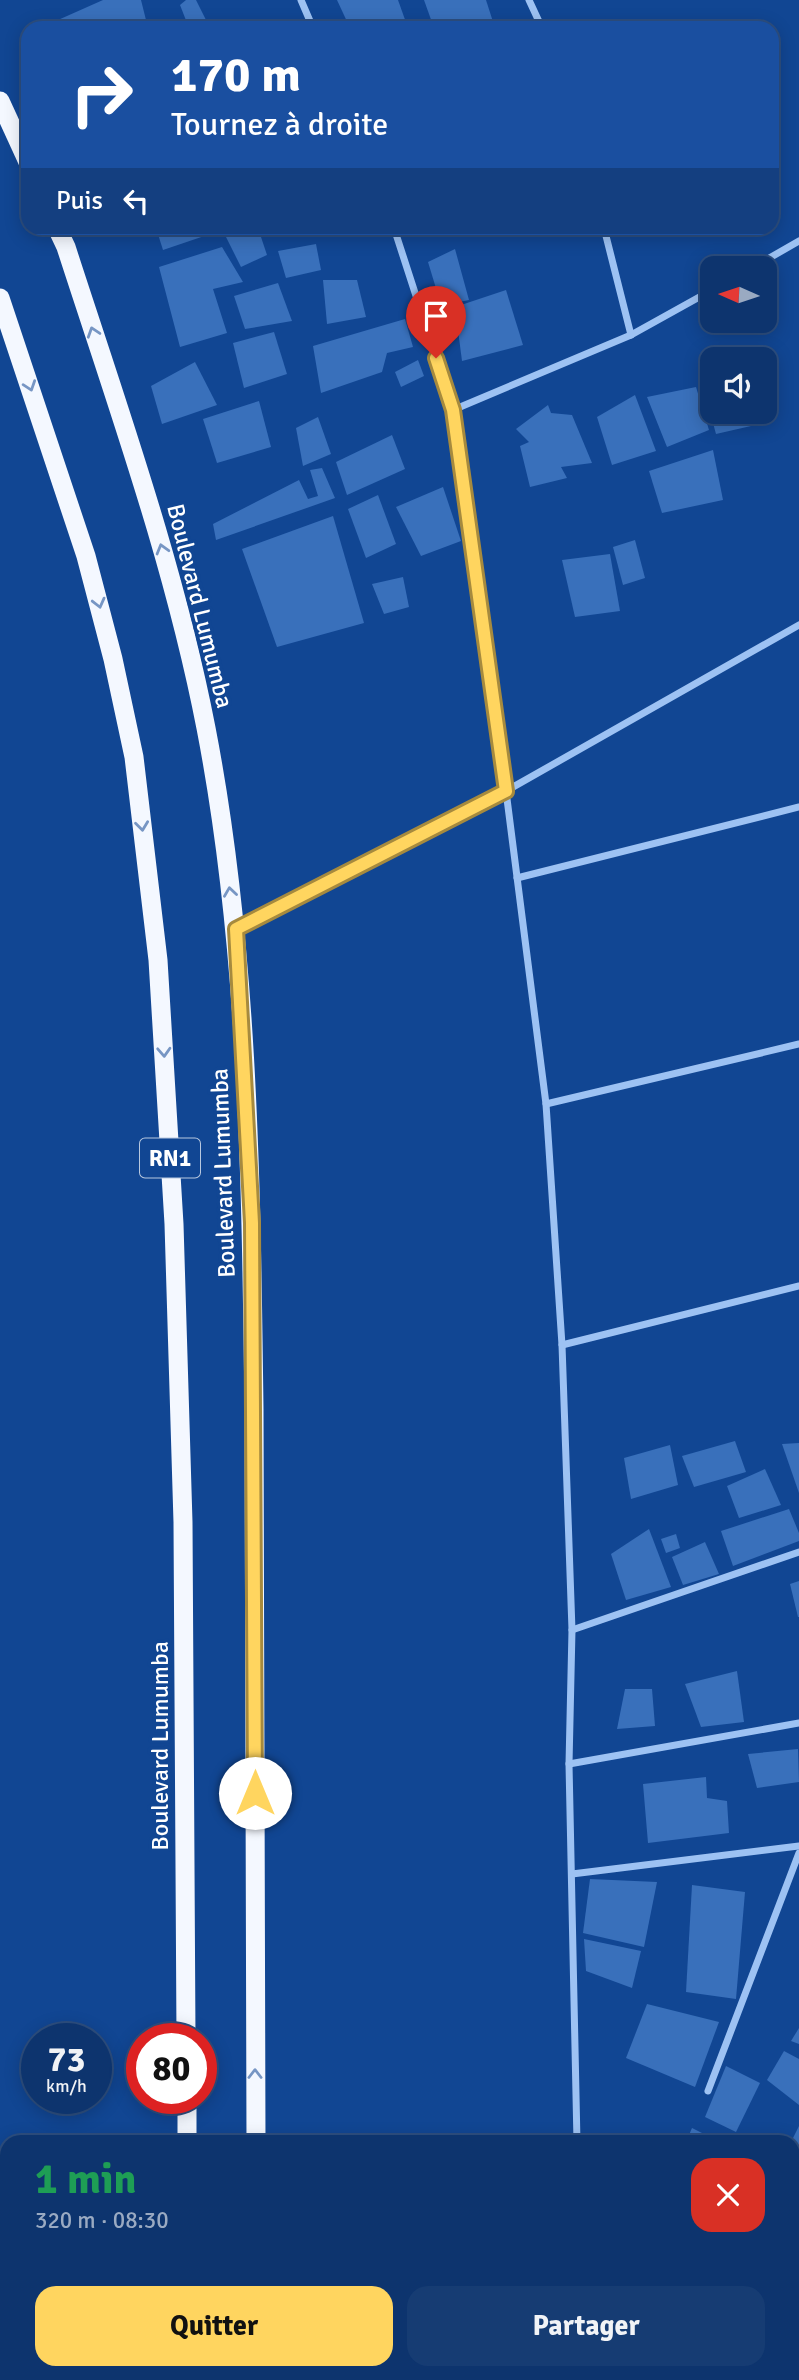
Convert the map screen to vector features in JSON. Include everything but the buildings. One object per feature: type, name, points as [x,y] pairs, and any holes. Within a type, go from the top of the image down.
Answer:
[{"type":"highway","points":[[0,101],[21,147]]},
{"type":"highway","name":"Boulevard Lumumba","points":[[60,235],[151,510],[185,629],[207,731],[236,929],[252,1223],[256,2135]]},
{"type":"highway","name":"Boulevard Lumumba","points":[[0,298],[86,556],[113,659],[134,757],[158,960],[174,1224],[183,1522],[186,2023]]},
{"type":"highway","points":[[187,2114],[187,2135]]},
{"type":"street","points":[[300,0],[310,21]]},
{"type":"street","points":[[529,0],[539,21]]},
{"type":"street","points":[[396,235],[453,410],[546,1104],[562,1345],[572,1630],[569,1765],[577,2135]]},
{"type":"street","points":[[606,235],[631,335]]},
{"type":"street","points":[[773,256],[799,241]]},
{"type":"street","points":[[453,410],[631,335],[700,297]]},
{"type":"street","points":[[236,929],[506,791],[799,625]]},
{"type":"street","points":[[517,878],[799,807]]},
{"type":"street","points":[[546,1104],[799,1044]]},
{"type":"street","points":[[562,1345],[799,1286]]},
{"type":"street","points":[[572,1630],[799,1552]]},
{"type":"street","points":[[569,1765],[799,1723]]},
{"type":"street","points":[[572,1874],[799,1846]]},
{"type":"street","points":[[708,2091],[799,1853]]},
{"type":"route","points":[[255,1793],[252,1223],[236,929],[506,791],[453,410],[436,358]]}]
